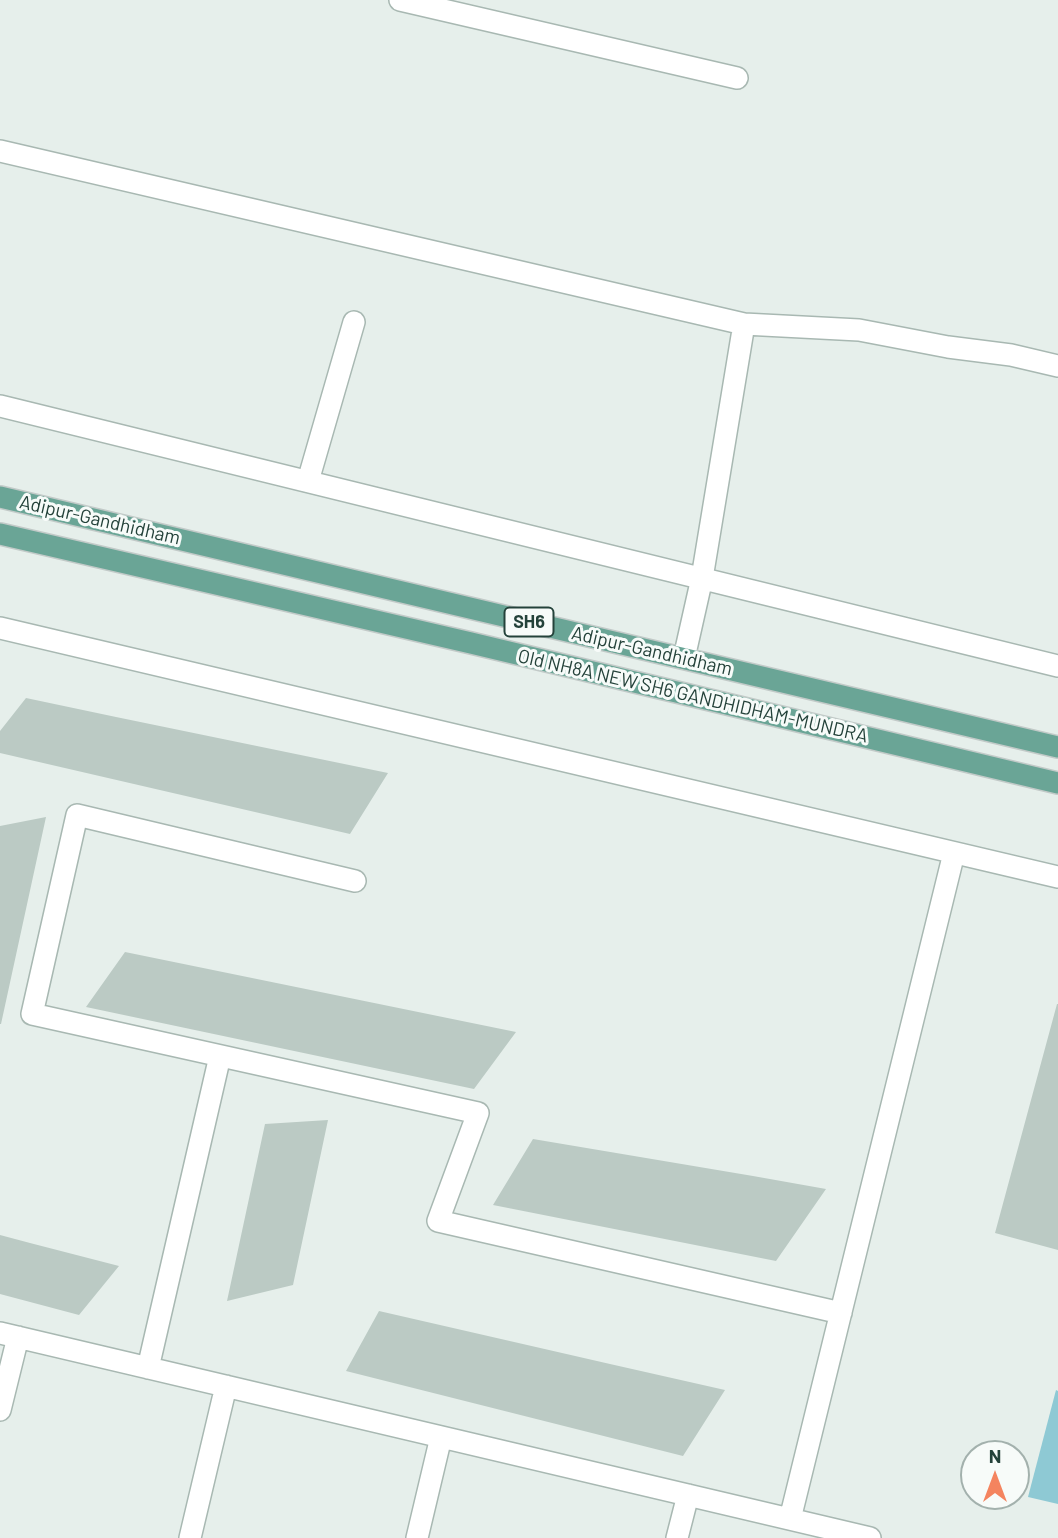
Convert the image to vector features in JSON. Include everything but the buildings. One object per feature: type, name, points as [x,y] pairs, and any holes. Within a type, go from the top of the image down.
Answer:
[{"type":"main road","name":"Adipur-Gandhidham","points":[[0,497],[1058,747]]},
{"type":"main road","name":"Old NH8A NEW SH6 GANDHIDHAM-MUNDRA","points":[[0,534],[511,652],[1058,783]]},
{"type":"street","points":[[400,0],[737,78]]},
{"type":"street","points":[[0,151],[744,324],[859,330],[948,347],[1011,355],[1058,366]]},
{"type":"street","points":[[308,481],[354,322]]},
{"type":"street","points":[[684,658],[702,578],[744,324]]},
{"type":"street","points":[[0,406],[1058,666]]},
{"type":"street","points":[[0,628],[1058,877]]},
{"type":"street","points":[[355,881],[77,815],[32,1014],[478,1113],[438,1221],[841,1313]]},
{"type":"street","points":[[790,1519],[954,853]]},
{"type":"street","points":[[148,1368],[220,1056]]},
{"type":"street","points":[[0,1410],[9,1335],[870,1538]]},
{"type":"street","points":[[190,1538],[226,1387]]},
{"type":"street","points":[[417,1538],[441,1437]]},
{"type":"street","points":[[677,1538],[688,1495]]},
{"type":"water","points":[[1056,1390],[1058,1504],[1030,1497]]}]
